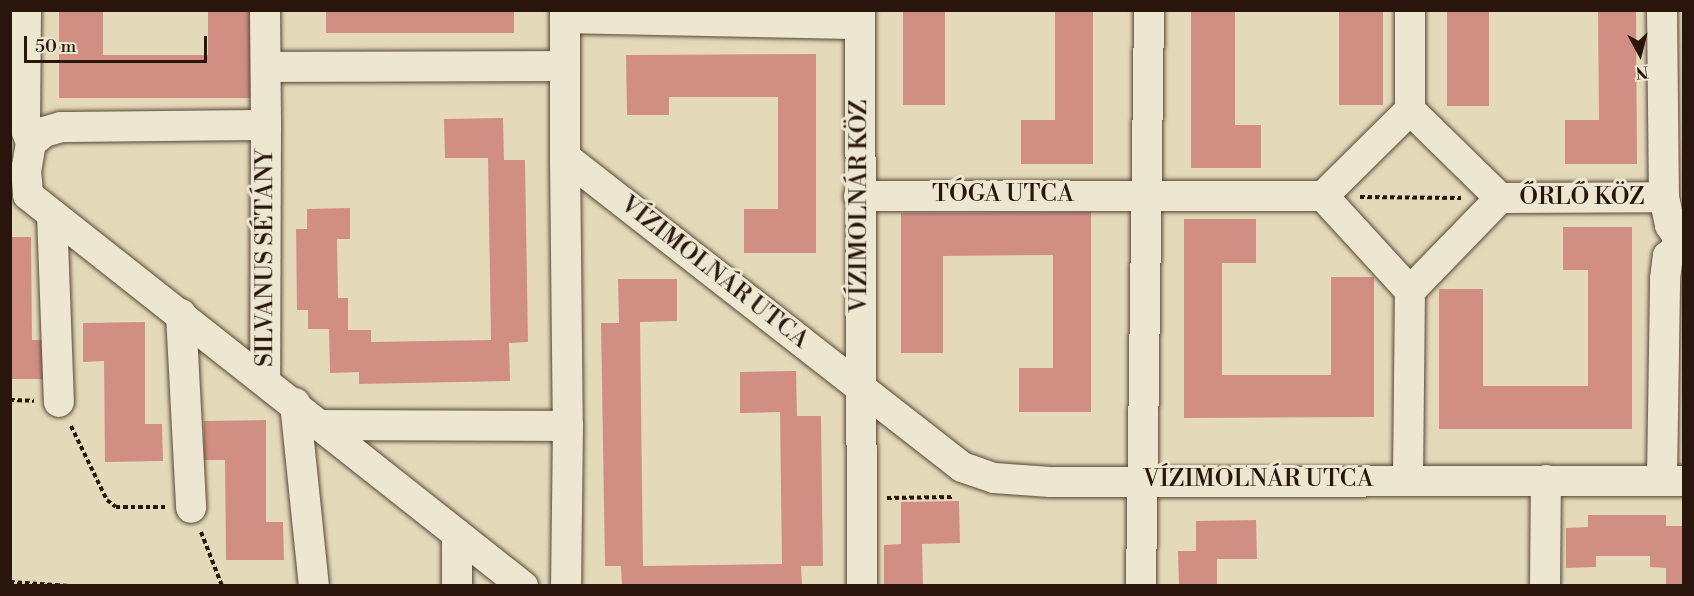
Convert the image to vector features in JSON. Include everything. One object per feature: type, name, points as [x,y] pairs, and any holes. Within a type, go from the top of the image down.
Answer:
[{"type":"street","name":"SILVANUS SÉTÁNY","points":[[26,10],[25,127],[31,143],[26,170],[28,195],[295,402],[523,585]]},
{"type":"street","points":[[266,10],[266,125]]},
{"type":"street","points":[[1141,585],[1149,10]]},
{"type":"street","points":[[1408,479],[1410,291],[1323,196],[1410,110],[1410,10]]},
{"type":"street","name":"ŐRLŐ KÖZ","points":[[1662,10],[1664,198],[1670,225],[1683,243]]},
{"type":"street","points":[[565,14],[568,426],[566,585]]},
{"type":"street","name":"VÍZIMOLNÁR KÖZ","points":[[565,14],[860,17],[859,196],[862,389]]},
{"type":"street","points":[[266,67],[565,66]]},
{"type":"street","points":[[1410,110],[1500,198],[1410,291]]},
{"type":"street","name":"SILVANUS SÉTÁNY","points":[[31,143],[44,132],[61,127],[266,125],[265,380]]},
{"type":"street","name":"VÍZIMOLNÁR UTCA","points":[[565,157],[962,467],[994,478],[1050,482],[1673,479]]},
{"type":"street","name":"TÓGA UTCA","points":[[859,196],[1323,196]]},
{"type":"street","name":"ŐRLŐ KÖZ","points":[[1500,198],[1664,198]]},
{"type":"street","points":[[52,214],[59,402]]},
{"type":"street","points":[[1673,479],[1665,279],[1668,256],[1683,243]]},
{"type":"street","points":[[181,314],[191,508]]},
{"type":"street","points":[[862,389],[862,585]]},
{"type":"street","points":[[295,402],[314,585]]},
{"type":"street","points":[[324,425],[568,426]]},
{"type":"street","points":[[1545,585],[1546,480]]},
{"type":"street","points":[[457,534],[457,585]]},
{"type":"path","points":[[1323,196],[1500,198]]},
{"type":"path","points":[[10,400],[59,402],[107,500],[116,507],[191,508],[222,585]]},
{"type":"path","points":[[862,498],[953,497]]},
{"type":"path","points":[[10,582],[69,585]]},
{"type":"building","points":[[59,10],[103,10],[103,55],[208,55],[208,10],[251,10],[251,98],[59,98]]},
{"type":"building","points":[[326,10],[514,10],[514,33],[326,33]]},
{"type":"building","points":[[903,10],[945,10],[945,105],[903,105]]},
{"type":"building","points":[[1055,10],[1093,10],[1093,164],[1021,164],[1021,120],[1055,120]]},
{"type":"building","points":[[1191,10],[1235,10],[1235,125],[1261,125],[1261,168],[1191,168]]},
{"type":"building","points":[[1339,10],[1383,10],[1383,105],[1339,105]]},
{"type":"building","points":[[1447,10],[1489,10],[1489,106],[1447,106]]},
{"type":"building","points":[[1598,10],[1636,10],[1637,164],[1565,164],[1565,120],[1599,120]]},
{"type":"building","points":[[816,54],[816,253],[744,253],[744,209],[778,209],[778,97],[669,97],[669,115],[627,115],[626,55]]},
{"type":"building","points":[[503,118],[504,160],[525,160],[528,342],[509,343],[510,381],[359,384],[359,372],[330,373],[329,329],[308,329],[308,310],[297,310],[296,229],[307,229],[307,209],[350,208],[350,239],[337,239],[338,298],[348,298],[348,330],[371,330],[371,342],[491,340],[488,158],[445,158],[444,119]]},
{"type":"building","points":[[1091,212],[1091,412],[1019,412],[1019,368],[1053,368],[1053,255],[943,256],[943,353],[901,353],[901,213]]},
{"type":"building","points":[[1184,219],[1256,219],[1256,263],[1222,263],[1222,375],[1331,375],[1331,277],[1374,277],[1374,417],[1184,418]]},
{"type":"building","points":[[1563,227],[1632,227],[1632,429],[1439,429],[1439,289],[1483,289],[1483,386],[1588,386],[1588,270],[1563,270]]},
{"type":"building","points":[[10,237],[31,237],[32,340],[49,340],[49,379],[10,379]]},
{"type":"building","points":[[618,279],[677,279],[677,321],[640,322],[643,566],[782,564],[780,412],[740,413],[740,372],[796,371],[797,416],[821,416],[823,566],[801,566],[802,586],[622,586],[621,566],[605,566],[601,323],[619,323]]},
{"type":"building","points":[[145,322],[145,424],[162,424],[163,461],[105,462],[104,361],[83,362],[83,323]]},
{"type":"building","points":[[266,420],[266,522],[283,522],[284,560],[226,560],[225,460],[204,460],[204,421]]},
{"type":"building","points":[[959,501],[960,543],[922,544],[923,586],[884,586],[884,545],[901,544],[901,502]]},
{"type":"building","points":[[1588,515],[1666,515],[1666,526],[1684,526],[1684,586],[1666,586],[1666,568],[1650,567],[1650,556],[1596,556],[1596,567],[1566,568],[1566,528],[1588,527]]},
{"type":"building","points":[[1256,520],[1257,559],[1217,559],[1217,586],[1179,586],[1178,551],[1196,551],[1196,521]]}]
